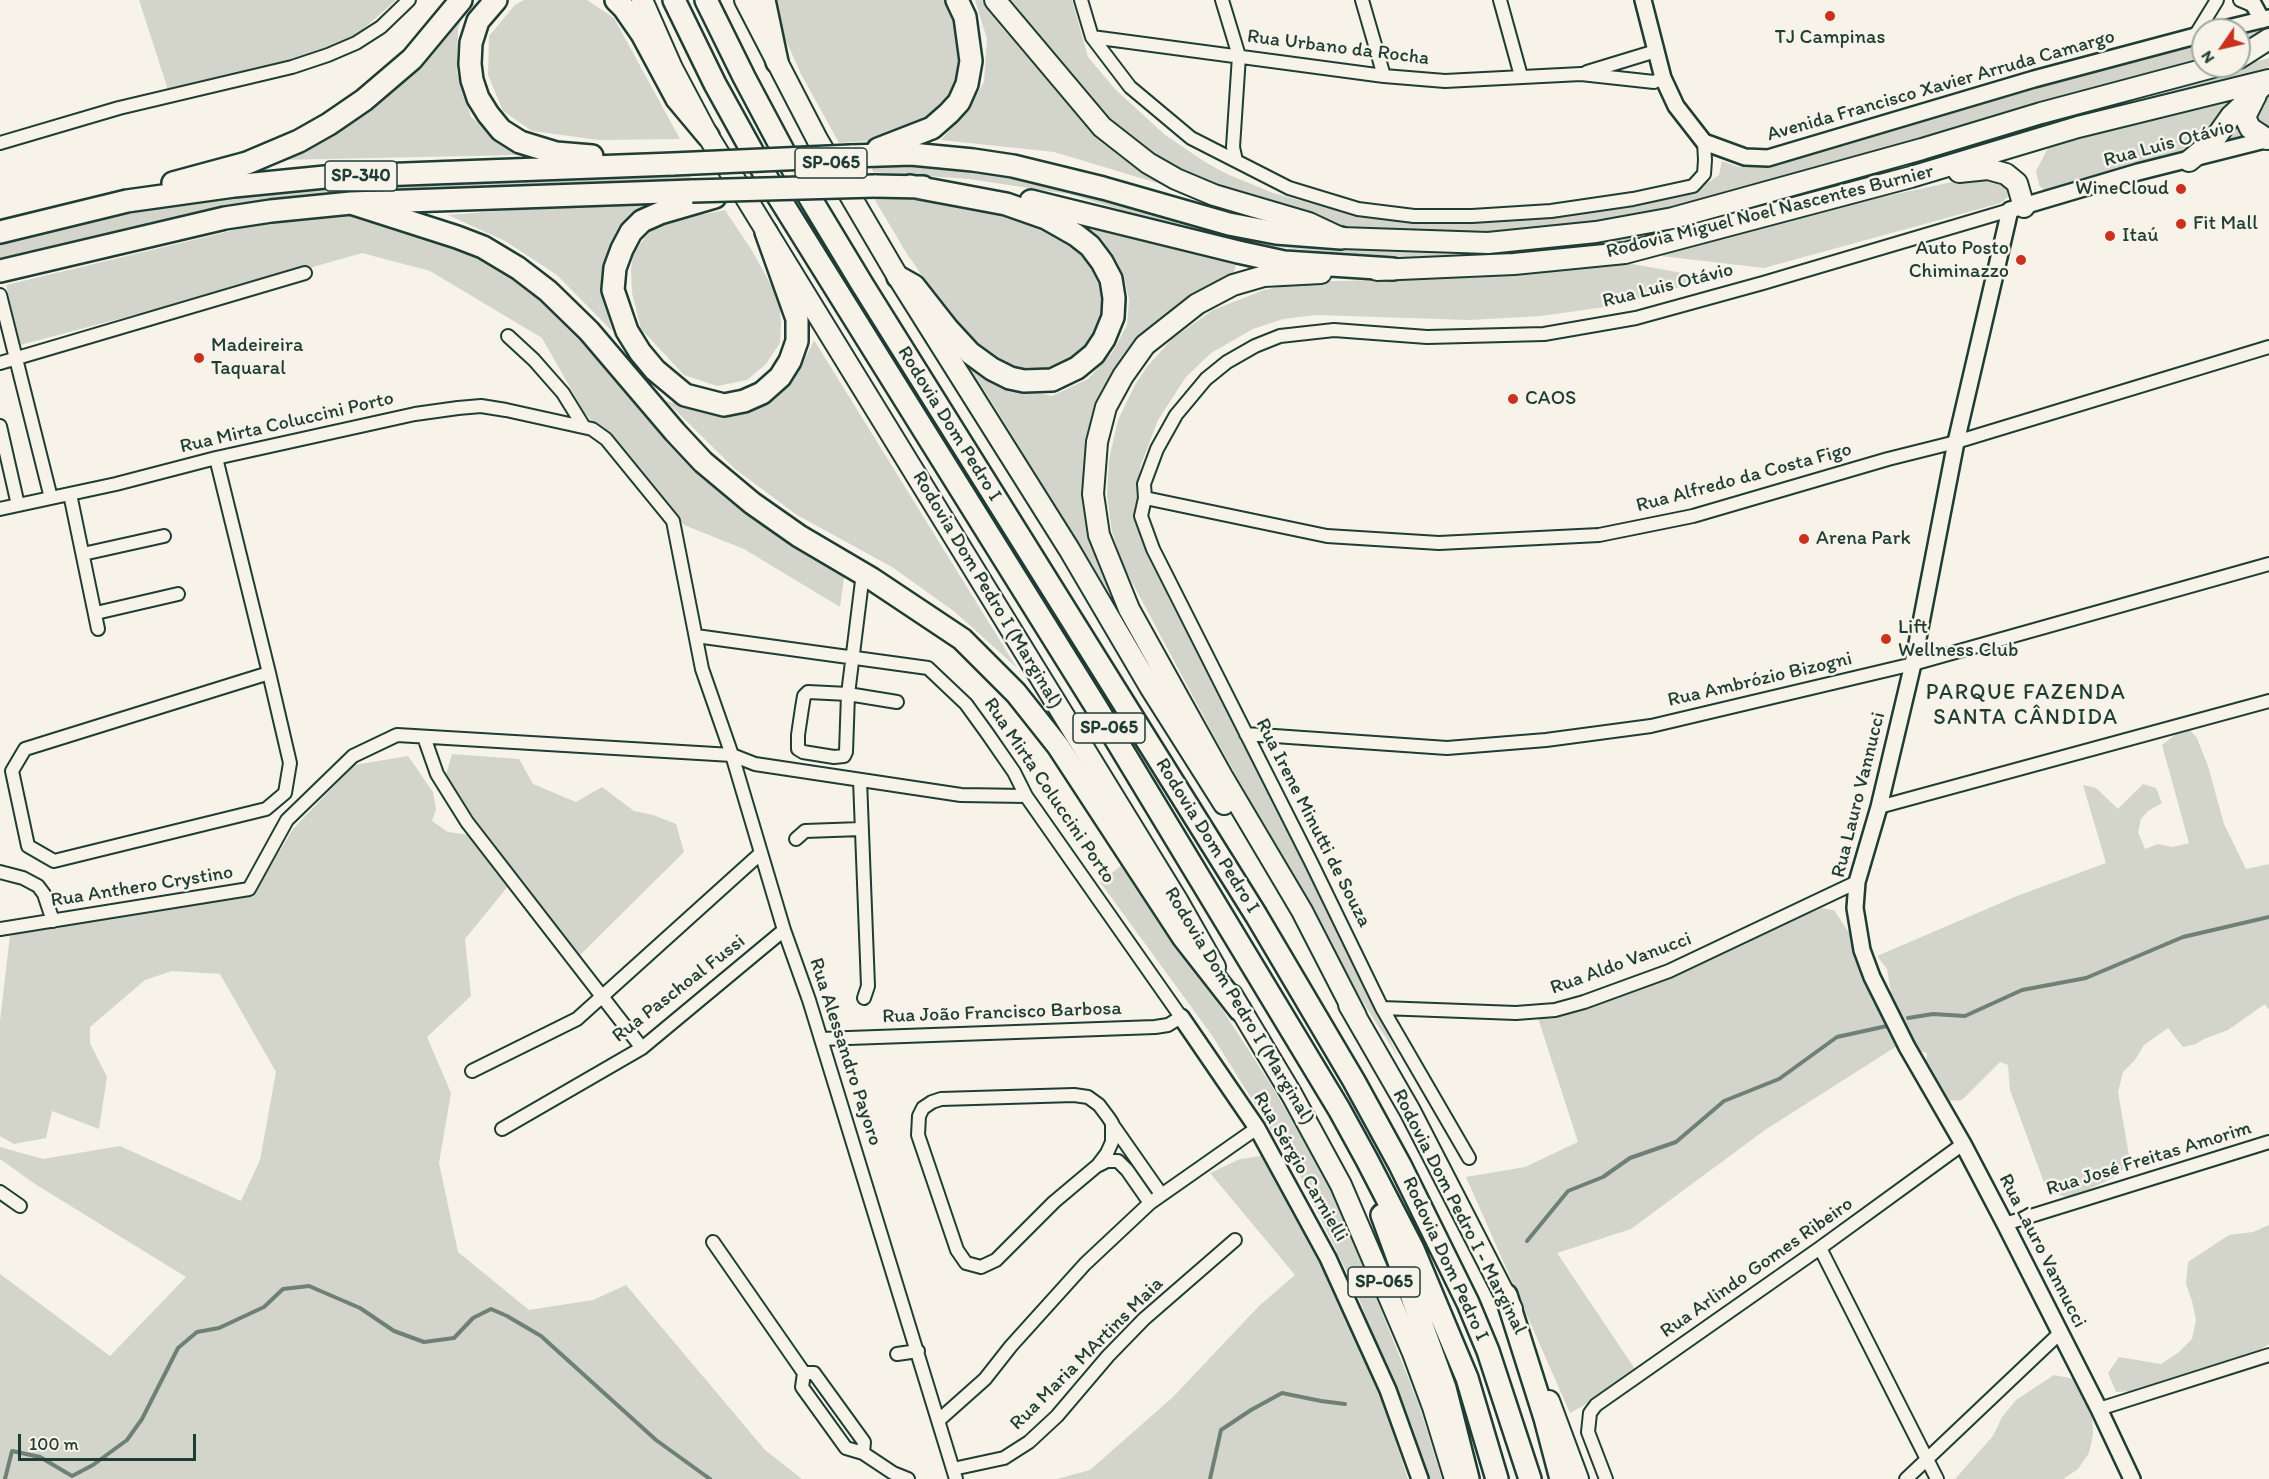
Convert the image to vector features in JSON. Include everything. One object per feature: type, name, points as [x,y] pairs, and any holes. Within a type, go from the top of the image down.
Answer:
[{"type":"highway","points":[[52,219],[87,207],[247,163],[299,141],[364,100],[392,78],[431,38],[461,0]]},
{"type":"highway","points":[[496,0],[478,21],[471,43],[470,64],[478,98],[501,130],[520,142],[556,153],[644,157],[673,164]]},
{"type":"highway","points":[[616,0],[642,34],[677,99],[708,136]]},
{"type":"highway","name":"Rodovia Dom Pedro I (Marginal)","points":[[642,0],[672,68],[708,136],[1171,891],[1292,1095],[1341,1185],[1413,1353],[1433,1407],[1455,1479]]},
{"type":"highway","name":"Rodovia Dom Pedro I","points":[[674,0],[715,84],[768,180],[1095,705],[1339,1109],[1422,1271],[1467,1378],[1497,1479]]},
{"type":"highway","name":"Rodovia Dom Pedro I","points":[[706,0],[795,173],[1257,915],[1365,1102],[1434,1231],[1468,1303],[1488,1351],[1530,1479]]},
{"type":"highway","name":"SP-065","points":[[745,0],[817,139],[898,277],[1063,539],[1150,687],[1356,1016]]},
{"type":"highway","name":"SP-065","points":[[764,0],[777,62]]},
{"type":"highway","name":"SP-065","points":[[851,156],[875,150],[932,128],[959,102],[967,84],[972,61],[965,17],[957,0]]},
{"type":"highway","points":[[995,0],[1102,127],[1148,162],[1176,179],[1214,195],[1309,223],[1341,238]]},
{"type":"highway","points":[[2251,51],[2269,39]]},
{"type":"highway","points":[[2251,56],[2269,52]]},
{"type":"highway","name":"Rodovia Miguel Noel Nascentes Burnier","points":[[673,164],[911,154],[973,160],[1013,166],[1103,188],[1228,224],[1276,234],[1488,243],[1596,232],[1663,220],[2191,73]]},
{"type":"highway","points":[[2265,84],[2245,117],[2250,128],[2268,139]]},
{"type":"highway","points":[[2189,161],[2214,140],[2231,116],[2265,84]]},
{"type":"highway","name":"Rodovia Miguel Noel Nascentes Burnier","points":[[351,203],[909,186],[1002,194],[1284,262],[1393,269],[1514,264],[1625,253],[1911,177],[2078,127],[2265,84]]},
{"type":"highway","name":"SP-340","points":[[0,232],[128,201],[325,177],[673,164]]},
{"type":"highway","points":[[1911,177],[1988,169],[2006,174],[2017,183],[2017,208]]},
{"type":"highway","points":[[898,277],[914,286],[970,353],[992,369],[1010,378],[1024,381],[1052,380],[1077,368],[1094,354],[1104,339],[1113,317],[1114,298],[1111,279],[1090,246],[1076,235],[1046,218],[1006,204],[909,186]]},
{"type":"highway","points":[[736,190],[660,213],[642,221],[631,232],[615,268],[613,290],[627,331],[655,370],[685,395],[724,405],[744,401],[762,393],[780,377],[790,361],[797,341],[797,319],[766,232]]},
{"type":"highway","points":[[351,203],[458,237],[483,247],[518,268],[548,291],[589,331],[703,462],[761,510],[799,536],[863,573],[962,639],[1016,693],[1058,746],[1183,938],[1240,1010]]},
{"type":"highway","name":"SP-340","points":[[0,271],[225,218],[351,203]]},
{"type":"highway","points":[[1356,1016],[1302,911],[1222,776],[1129,609],[1099,535],[1094,485],[1097,442],[1106,407],[1123,376],[1145,345],[1197,304],[1233,285],[1264,276],[1393,269]]},
{"type":"highway","name":"Rodovia Dom Pedro I - Marginal","points":[[1356,1016],[1410,1112],[1506,1295],[1578,1479]]},
{"type":"highway","points":[[1339,1109],[1394,1245],[1444,1388],[1468,1479]]},
{"type":"highway","points":[[1506,1295],[1545,1418],[1561,1479]]},
{"type":"street","points":[[0,143],[119,108],[292,66],[328,55],[381,27],[409,0]]},
{"type":"street","points":[[1081,0],[1092,37],[1130,87],[1191,138],[1289,188],[1358,209],[1414,216],[1472,216],[1593,206],[1693,186],[1704,174],[1704,142],[1677,106],[1663,78],[1642,0]]},
{"type":"street","points":[[1222,0],[1239,56],[1233,147],[1236,161]]},
{"type":"street","points":[[1362,0],[1384,76]]},
{"type":"street","points":[[1500,0],[1521,76]]},
{"type":"street","points":[[2248,2],[2266,19]]},
{"type":"street","points":[[2208,18],[2215,4]]},
{"type":"street","points":[[2251,23],[2266,19]]},
{"type":"street","name":"Rua Urbano da Rocha","points":[[1092,37],[1384,76],[1445,81],[1581,74],[1654,82],[1663,78]]},
{"type":"street","name":"Avenida Francisco Xavier Arruda Camargo","points":[[1704,142],[1745,157],[1768,158],[2034,79],[2191,37]]},
{"type":"street","name":"Rua Urbano da Rocha","points":[[1581,74],[1656,51]]},
{"type":"street","name":"Rua Luis Otávio","points":[[1145,498],[1144,484],[1157,449],[1176,416],[1199,388],[1227,362],[1255,346],[1280,336],[1334,330],[1428,337],[1544,334],[1636,318],[1763,283],[2138,172],[2189,161],[2268,139]]},
{"type":"street","name":"Rua Lauro Vannucci","points":[[2017,208],[1956,442],[1913,664],[1879,807],[1857,882],[1855,908],[1862,950],[1872,977],[1907,1047],[1963,1144],[2061,1332],[2132,1479]]},
{"type":"street","points":[[0,363],[305,273]]},
{"type":"street","points":[[0,295],[51,498]]},
{"type":"street","points":[[508,336],[534,360],[563,393],[584,427]]},
{"type":"street","name":"Rua Alfredo da Costa Figo","points":[[1145,498],[1328,536],[1439,543],[1599,535],[1694,516],[1888,459],[1956,442],[2269,347]]},
{"type":"street","name":"Rua Mirta Coluccini Porto","points":[[0,509],[415,414],[481,406],[584,427]]},
{"type":"street","points":[[0,426],[18,505]]},
{"type":"street","name":"Rua Alessandro Payoro","points":[[584,427],[600,433],[606,439],[671,517],[702,669],[732,755],[784,930],[821,1039],[954,1474]]},
{"type":"street","points":[[216,458],[269,673],[290,763],[285,793],[266,809],[54,861],[28,846],[12,771],[25,749],[269,673]]},
{"type":"street","points":[[70,494],[98,629]]},
{"type":"street","name":"Rua Irene Minutti de Souza","points":[[1145,498],[1141,506],[1141,516],[1153,549],[1382,1008],[1469,1158]]},
{"type":"street","points":[[83,554],[164,536]]},
{"type":"street","name":"Rua Ambrózio Bizogni","points":[[1246,734],[1447,748],[1556,739],[1651,726],[1913,664],[2269,564]]},
{"type":"street","points":[[863,573],[848,694],[846,752],[844,756],[834,758],[798,749],[804,696],[808,692],[848,694],[897,702]]},
{"type":"street","points":[[96,613],[178,594]]},
{"type":"street","name":"Rua Mirta Coluccini Porto","points":[[696,636],[928,668],[966,704],[1014,772],[1026,796],[1181,1017]]},
{"type":"street","points":[[1879,807],[2269,700]]},
{"type":"street","name":"Rua Anthero Crystino","points":[[0,929],[249,889],[287,820],[353,756],[397,735],[424,737]]},
{"type":"street","points":[[642,1048],[468,822],[437,774],[424,737],[732,755],[755,764],[961,795],[1026,796]]},
{"type":"street","points":[[860,780],[868,986],[864,998]]},
{"type":"street","points":[[796,839],[805,831],[861,829]]},
{"type":"street","points":[[472,1071],[577,1019],[761,853]]},
{"type":"street","points":[[0,872],[23,878],[38,886],[44,894],[53,921]]},
{"type":"street","name":"Rua Aldo Vanucci","points":[[1382,1008],[1516,1013],[1555,1010],[1584,1002],[1669,971],[1857,882]]},
{"type":"street","name":"Rua Paschoal Fussi","points":[[502,1129],[642,1048],[784,930]]},
{"type":"street","name":"Rua João Francisco Barbosa","points":[[821,1039],[1155,1027],[1168,1025],[1181,1017]]},
{"type":"street","name":"Rua Sérgio Carnielli","points":[[1181,1017],[1257,1128],[1328,1258],[1388,1390],[1420,1479]]},
{"type":"street","points":[[1150,1203],[1128,1170],[1118,1161],[1107,1161],[1098,1165],[1054,1202],[996,1260],[989,1265],[973,1267],[966,1263],[957,1251],[918,1135],[919,1116],[923,1108],[941,1099],[1074,1095],[1088,1097],[1099,1105],[1161,1194]]},
{"type":"street","points":[[1098,1165],[1112,1142],[1112,1123]]},
{"type":"street","points":[[939,1420],[985,1379],[1011,1346],[1084,1264],[1150,1203],[1257,1128]]},
{"type":"street","name":"Rua José Freitas Amorim","points":[[2005,1224],[2269,1142]]},
{"type":"street","name":"Rua Arlindo Gomes Ribeiro","points":[[1606,1479],[1588,1432],[1590,1413],[1596,1405],[1820,1248],[1963,1144]]},
{"type":"street","points":[[0,1192],[20,1206]]},
{"type":"street","name":"Rua Maria MArtins Maia","points":[[954,1474],[1004,1458],[1029,1442],[1057,1416],[1107,1356],[1144,1319],[1235,1240]]},
{"type":"street","points":[[713,1242],[804,1373],[802,1386],[846,1448],[863,1454],[893,1473],[908,1479]]},
{"type":"street","points":[[1820,1248],[1937,1479]]},
{"type":"street","points":[[1906,1479],[2061,1332]]},
{"type":"street","points":[[897,1354],[918,1351]]},
{"type":"street","points":[[2099,1409],[2269,1355]]},
{"type":"street","points":[[804,1373],[814,1373],[864,1442],[863,1454]]},
{"type":"shaded area","points":[[139,0],[396,0],[340,50],[170,96]]},
{"type":"shaded area","points":[[524,0],[587,0],[614,18],[680,139],[599,140],[532,131],[503,111],[488,75],[489,36],[515,5]]},
{"type":"shaded area","points":[[770,0],[946,0],[954,13],[962,57],[950,95],[924,120],[880,140],[839,143],[801,74],[770,5]]},
{"type":"shaded area","points":[[975,0],[982,0],[993,11],[1066,99],[1109,146],[1164,185],[1054,152],[941,140],[967,111],[984,82],[987,39]]},
{"type":"shaded area","points":[[1011,0],[1072,0],[1088,57],[1115,89],[1164,134],[1227,174],[1273,193],[1332,209],[1367,215],[1463,221],[1690,189],[1709,182],[1719,175],[1722,161],[1739,167],[1764,167],[2079,73],[2191,43],[2191,63],[1965,129],[1886,147],[1719,197],[1631,220],[1509,236],[1360,231],[1332,225],[1211,186],[1151,153],[1118,127],[1088,97]]},
{"type":"shaded area","points":[[464,11],[458,29],[457,72],[471,117],[518,155],[275,160]]},
{"type":"shaded area","points":[[2269,24],[2269,31],[2251,41],[2251,28]]},
{"type":"shaded area","points":[[2269,58],[2269,67],[2251,72],[2251,63]]},
{"type":"shaded area","points":[[2196,78],[2227,78],[2030,130],[2038,123]]},
{"type":"shaded area","points":[[2269,85],[2269,129],[2048,194],[2039,185],[2036,171],[2048,148]]},
{"type":"shaded area","points":[[871,164],[946,166],[1013,174],[1187,222],[1487,246],[1885,166],[1879,176],[1606,249],[1477,259],[1337,254],[1263,245],[1191,231],[1069,194],[969,179],[873,172]]},
{"type":"shaded area","points":[[690,170],[692,185],[553,187],[299,196],[188,216],[0,258],[0,241],[92,217],[280,187]]},
{"type":"shaded area","points":[[1974,179],[1994,180],[2007,187],[2008,197],[2001,203],[1764,268],[1661,256],[1687,244],[1794,216]]},
{"type":"shaded area","points":[[920,195],[1003,210],[1042,224],[1074,242],[1104,279],[1107,313],[1093,345],[1057,370],[1026,373],[999,365],[958,327],[907,254],[873,197]]},
{"type":"shaded area","points":[[652,204],[614,237],[601,282],[612,331],[557,275],[505,241],[448,215],[561,206]]},
{"type":"shaded area","points":[[725,210],[751,249],[779,299],[781,323],[780,343],[766,364],[747,380],[717,386],[684,375],[641,329],[632,293],[631,270],[633,253],[651,230],[674,220]]},
{"type":"shaded area","points":[[360,214],[434,234],[513,269],[570,320],[668,440],[735,501],[845,571],[840,607],[744,549],[684,525],[584,412],[542,338],[430,271],[362,253],[20,345],[6,285],[264,223]]},
{"type":"shaded area","points":[[1078,221],[1236,264],[1233,276],[1170,314],[1088,444],[1083,488],[1095,550],[1109,593],[988,396],[961,360],[996,383],[1052,396],[1088,379],[1112,353],[1127,325],[1129,300],[1124,276],[1101,238]]},
{"type":"shaded area","points":[[1632,264],[1705,277],[1705,280],[1612,306],[1541,316],[1469,320],[1315,315],[1283,319],[1253,329],[1211,353],[1186,377],[1158,420],[1141,465],[1138,481],[1138,512],[1148,556],[1260,771],[1372,998],[1398,1057],[1361,999],[1214,736],[1124,567],[1112,532],[1107,496],[1109,459],[1118,420],[1146,368],[1172,339],[1213,310],[1264,290],[1302,282],[1489,277],[1536,274],[1590,266]]},
{"type":"shaded area","points":[[814,340],[1017,668],[955,612],[892,567],[797,515],[735,469],[666,401],[722,415],[764,405],[798,373]]},
{"type":"shaded area","points":[[2189,729],[2197,738],[2208,766],[2224,824],[2246,869],[2269,864],[2269,1010],[2265,1004],[2228,1030],[2196,1044],[2183,1047],[2168,1028],[2144,1045],[2135,1060],[2123,1072],[2118,1092],[2130,1161],[2117,1176],[2070,1198],[2046,1188],[2010,1090],[2008,1065],[2000,1062],[1962,1100],[1944,1101],[1925,1067],[1927,1053],[1919,1051],[1893,1006],[1887,969],[1877,956],[2017,896],[2106,863],[2083,785],[2096,788],[2118,809],[2143,784],[2156,788],[2162,803],[2148,811],[2141,819],[2138,832],[2145,849],[2158,844],[2172,847],[2189,843],[2162,745],[2175,735]]},
{"type":"shaded area","points":[[452,754],[519,759],[533,784],[576,802],[602,787],[634,811],[676,824],[684,852],[578,957],[445,778]]},
{"type":"shaded area","points":[[408,756],[433,792],[436,809],[432,821],[448,832],[469,835],[509,885],[465,939],[471,996],[427,1037],[451,1093],[439,1163],[458,1252],[529,1310],[593,1300],[626,1285],[765,1450],[802,1479],[0,1479],[0,1274],[110,1356],[186,1277],[35,1184],[0,1159],[0,1147],[43,1159],[120,1146],[241,1201],[260,1160],[276,1072],[220,974],[172,971],[145,980],[90,1027],[90,1043],[107,1077],[99,1129],[52,1111],[46,1138],[14,1144],[0,1136],[0,1021],[10,935],[256,890],[293,829],[354,765]]},
{"type":"shaded area","points":[[1127,861],[1271,1085],[1331,1186],[1418,1402],[1442,1479],[1430,1479],[1356,1291],[1300,1176],[1211,1034],[1100,882]]},
{"type":"shaded area","points":[[1822,908],[1834,910],[1851,936],[1859,960],[1897,1046],[1765,1130],[1631,1229],[1557,1253],[1639,1375],[1570,1413],[1466,1177],[1525,1167],[1578,1142],[1536,1012],[1669,971]]},
{"type":"shaded area","points":[[1261,1156],[1322,1264],[1384,1406],[1408,1479],[1057,1479],[1090,1470],[1173,1397],[1259,1306],[1295,1275],[1210,1173],[1240,1159]]},
{"type":"shaded area","points":[[2269,1225],[2269,1344],[2226,1372],[2153,1390],[2116,1392],[2108,1373],[2119,1357],[2161,1364],[2179,1352],[2192,1339],[2196,1320],[2186,1284],[2188,1262],[2229,1235],[2253,1232]]},
{"type":"shaded area","points":[[2054,1375],[2074,1379],[2092,1413],[2093,1434],[2089,1453],[2078,1469],[2063,1479],[1955,1479],[1993,1436],[2002,1417],[2016,1400]]},
{"type":"waterway","points":[[1908,1018],[1933,1014],[1965,1016],[2022,990],[2086,978],[2183,937],[2269,917]]},
{"type":"waterway","points":[[1527,1241],[1568,1191],[1603,1177],[1630,1158],[1676,1142],[1724,1101],[1779,1079],[1837,1037],[1887,1026]]},
{"type":"waterway","points":[[5,1479],[12,1451],[40,1457],[72,1476],[93,1465],[127,1440],[142,1419],[178,1348],[197,1332],[219,1328],[264,1307],[283,1289],[309,1286],[360,1308],[394,1331],[424,1342],[454,1338],[473,1318],[491,1309],[507,1316],[541,1336],[656,1440],[710,1479]]},
{"type":"waterway","points":[[1210,1479],[1221,1430],[1251,1410],[1282,1393],[1345,1404]]},
{"type":"place","name":"TJ Campinas","points":[[1830,16]]},
{"type":"place","name":"WineCloud","points":[[2181,189]]},
{"type":"place","name":"Fit Mall","points":[[2181,224]]},
{"type":"place","name":"Itaú","points":[[2110,236]]},
{"type":"place","name":"Auto Posto Chiminazzo","points":[[2021,260]]},
{"type":"place","name":"Madeireira Taquaral","points":[[199,358]]},
{"type":"place","name":"CAOS","points":[[1513,399]]},
{"type":"place","name":"Arena Park","points":[[1804,539]]},
{"type":"place","name":"Lift Wellness Club","points":[[1886,639]]},
{"type":"district","name":"PARQUE FAZENDA SANTA CÂNDIDA","points":[[2026,706]]}]
